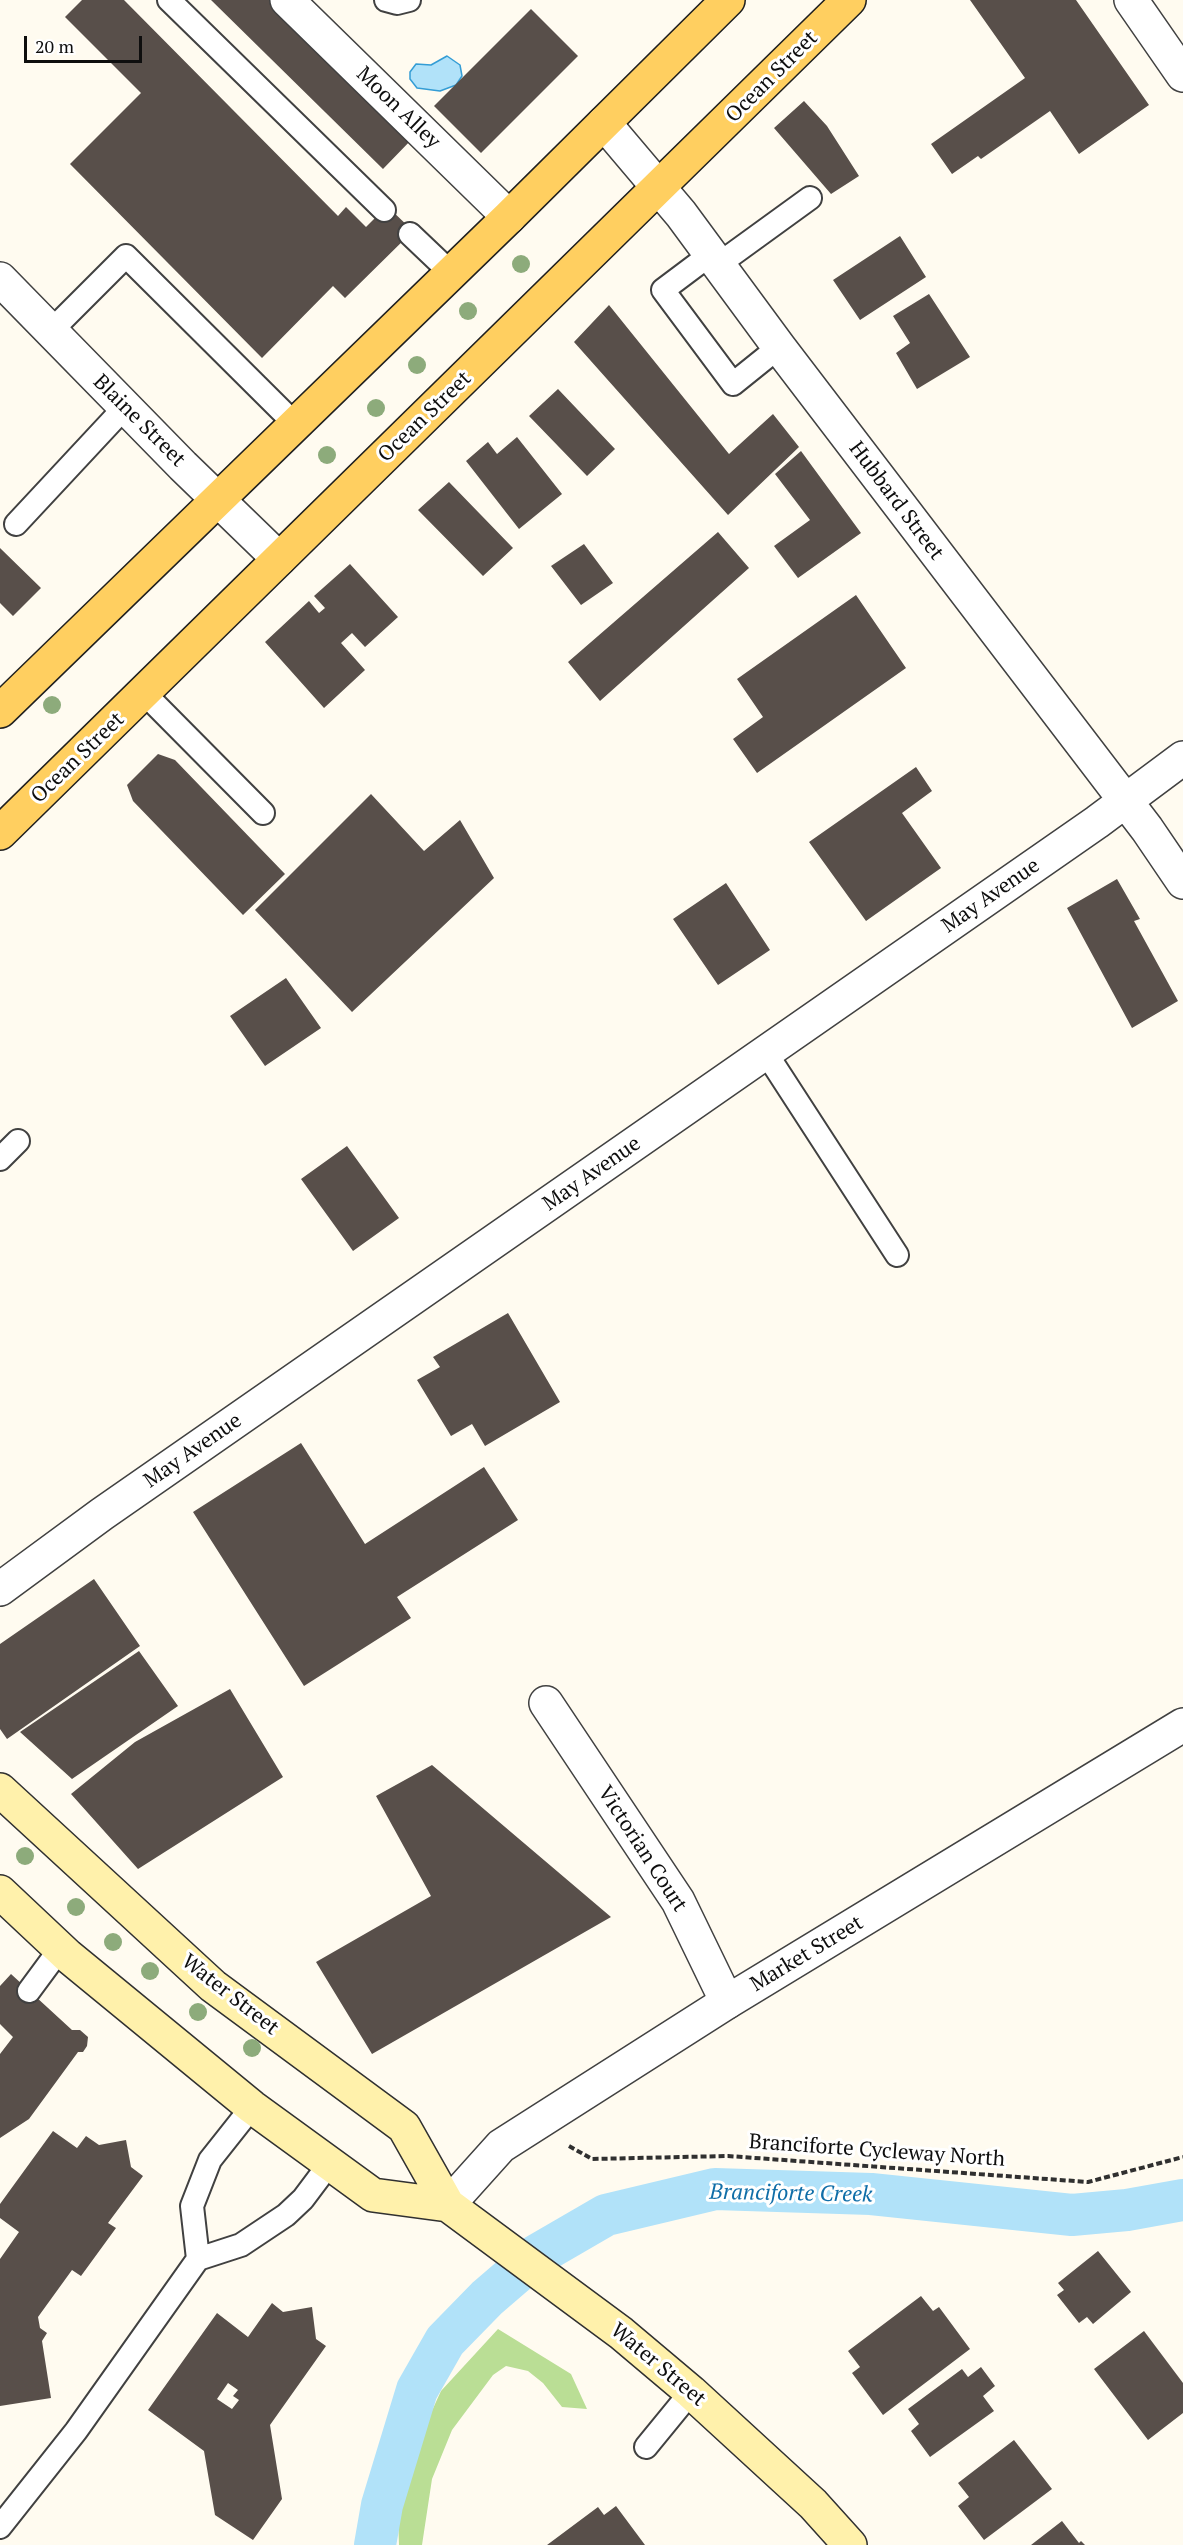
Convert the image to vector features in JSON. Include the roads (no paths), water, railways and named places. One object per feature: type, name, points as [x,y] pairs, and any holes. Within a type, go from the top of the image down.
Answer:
[{"type":"main road","points":[[4,698],[295,424],[509,217],[728,0]]},
{"type":"main road","name":"Ocean Street","points":[[0,834],[849,0]]},
{"type":"main road","name":"Water Street","points":[[0,1790],[13,1808],[213,1986],[404,2127],[457,2212],[621,2333],[691,2392],[813,2504],[850,2545]]},
{"type":"main road","name":"Water Street","points":[[0,1892],[60,1949],[252,2107],[373,2195],[457,2212]]},
{"type":"street","name":"Moon Alley","points":[[286,0],[509,217]]},
{"type":"street","points":[[1131,0],[1183,75]]},
{"type":"street","name":"Hubbard Street","points":[[604,123],[681,214],[779,347],[1147,828],[1183,882]]},
{"type":"street","name":"Blaine Street","points":[[0,279],[279,560]]},
{"type":"street","name":"May Avenue","points":[[0,1589],[102,1514],[766,1053],[1183,758]]},
{"type":"street","name":"Victorian Court","points":[[546,1703],[678,1901],[728,2002]]},
{"type":"street","name":"Market Street","points":[[457,2212],[501,2146],[728,2002],[1183,1725]]},
{"type":"lane","points":[[169,0],[384,210]]},
{"type":"lane","points":[[386,0],[397,3],[409,0]]},
{"type":"lane","points":[[779,347],[733,384],[663,290],[810,198]]},
{"type":"lane","points":[[410,234],[451,273]]},
{"type":"lane","points":[[51,331],[126,256],[295,424]]},
{"type":"lane","points":[[16,524],[125,407]]},
{"type":"lane","points":[[144,693],[263,813]]},
{"type":"lane","points":[[766,1053],[897,1255]]},
{"type":"lane","points":[[0,1159],[18,1141]]},
{"type":"lane","points":[[29,1991],[60,1949]]},
{"type":"lane","points":[[198,2259],[192,2206],[210,2160],[252,2107]]},
{"type":"lane","points":[[0,2527],[76,2431],[198,2259],[241,2245],[286,2215],[303,2199],[330,2163]]},
{"type":"lane","points":[[646,2447],[691,2392]]},
{"type":"water","points":[[447,56],[460,65],[462,76],[456,85],[440,91],[417,88],[410,79],[410,72],[416,64],[431,65]]},
{"type":"waterway","name":"Branciforte Creek","points":[[375,2545],[382,2505],[417,2390],[445,2341],[487,2298],[537,2255],[606,2215],[715,2189],[871,2194],[1072,2215],[1127,2210],[1183,2200]]}]
